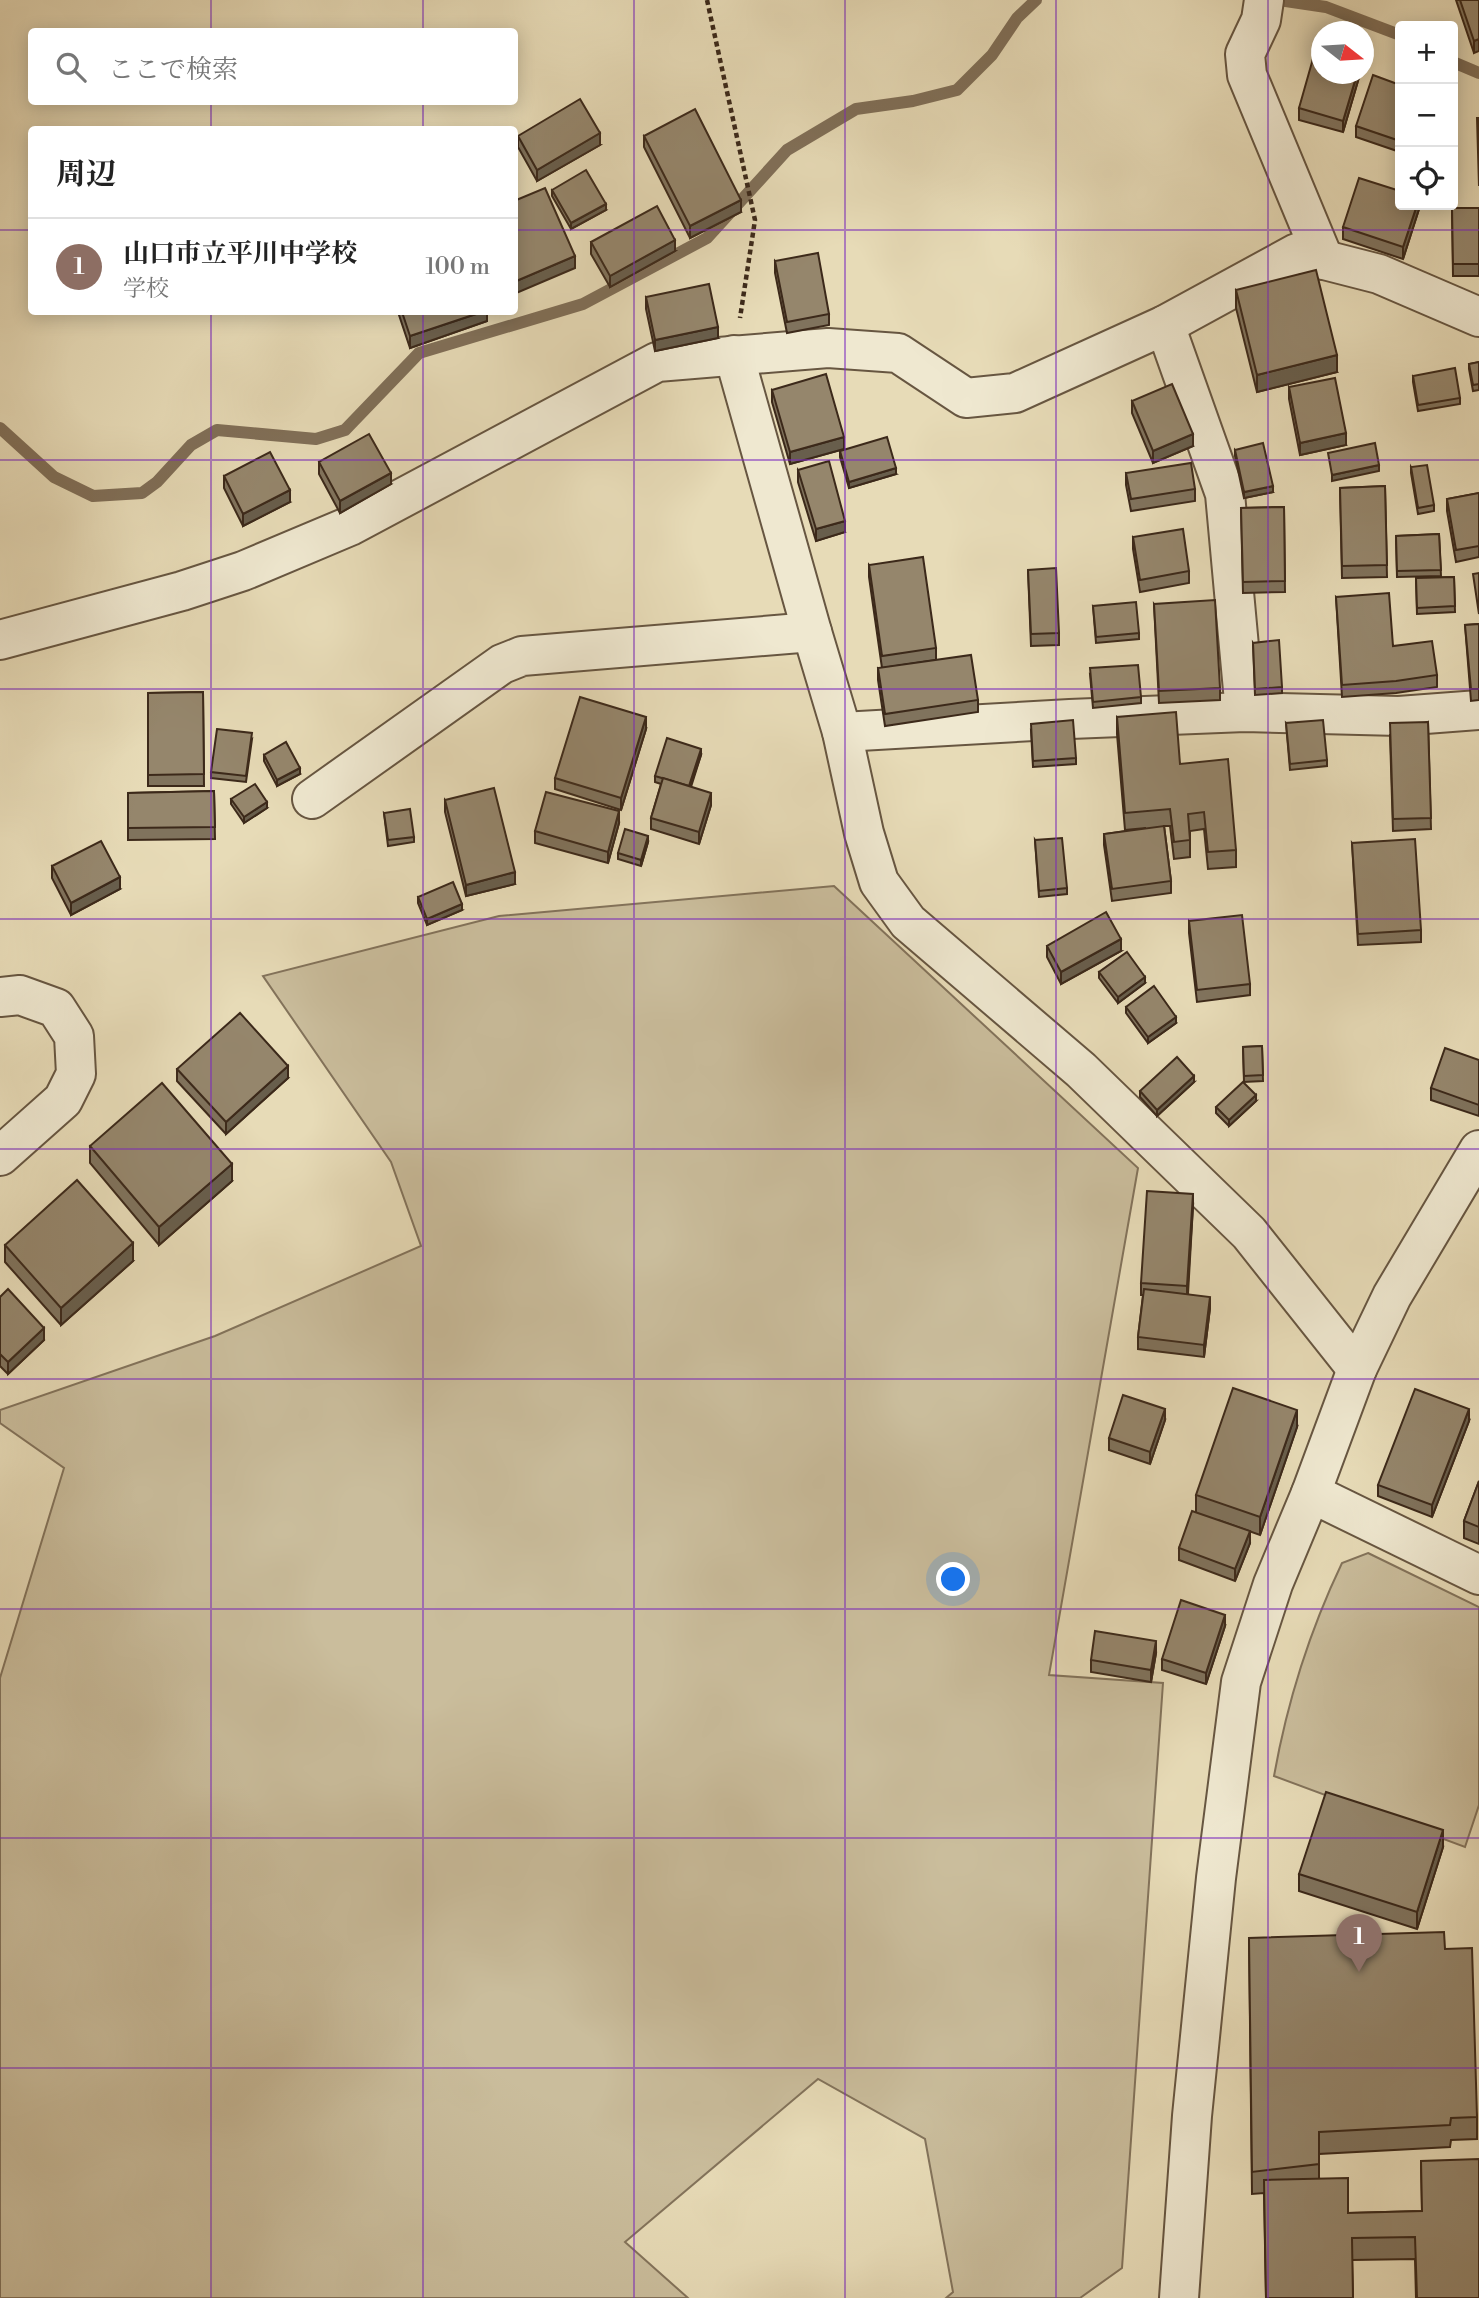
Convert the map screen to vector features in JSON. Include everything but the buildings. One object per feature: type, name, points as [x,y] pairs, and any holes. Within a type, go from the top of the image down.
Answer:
[{"type":"street","points":[[1264,0],[1261,20],[1245,54],[1247,75],[1324,260]]},
{"type":"street","points":[[0,640],[182,591],[243,571],[349,526],[657,362],[828,348],[898,353],[966,398],[1015,393],[1165,325],[1297,253],[1379,274],[1479,317]]},
{"type":"street","points":[[1165,325],[1225,494],[1245,712]]},
{"type":"street","points":[[734,355],[842,732],[864,833],[879,881],[908,922],[1081,1070],[1249,1233],[1357,1369]]},
{"type":"street","points":[[312,799],[502,664],[522,656],[812,632]]},
{"type":"street","points":[[842,732],[1245,712],[1399,716],[1479,710]]},
{"type":"street","points":[[0,997],[20,995],[56,1008],[74,1036],[76,1074],[63,1100],[0,1156]]},
{"type":"street","points":[[1173,2294],[1218,1864],[1241,1682],[1273,1584],[1311,1493],[1357,1369],[1392,1296],[1479,1150]]},
{"type":"street","points":[[1311,1493],[1479,1574]]},
{"type":"path","points":[[707,0],[755,220],[734,355]]},
{"type":"shaded area","points":[[834,886],[1138,1168],[1049,1675],[1163,1683],[1122,2268],[1080,2298],[946,2298],[953,2292],[925,2139],[818,2079],[625,2242],[688,2298],[0,2298],[0,1678],[64,1468],[0,1423],[0,1410],[215,1336],[421,1246],[391,1162],[263,976],[499,916]]},
{"type":"shaded area","points":[[1368,1553],[1479,1607],[1479,1805],[1465,1847],[1274,1776],[1301,1667],[1330,1588],[1342,1563]]},
{"type":"waterway","points":[[0,428],[54,477],[93,496],[142,493],[157,482],[191,445],[217,430],[316,439],[345,430],[419,353],[583,304],[707,238],[787,150],[856,109],[913,101],[957,90],[992,55],[1017,18],[1036,0]]},
{"type":"waterway","points":[[1279,0],[1326,7],[1395,33]]},
{"type":"waterway","points":[[1458,64],[1479,73]]},
{"type":"place","name":"山口市立平川中学校","points":[[1359,1972]]}]
